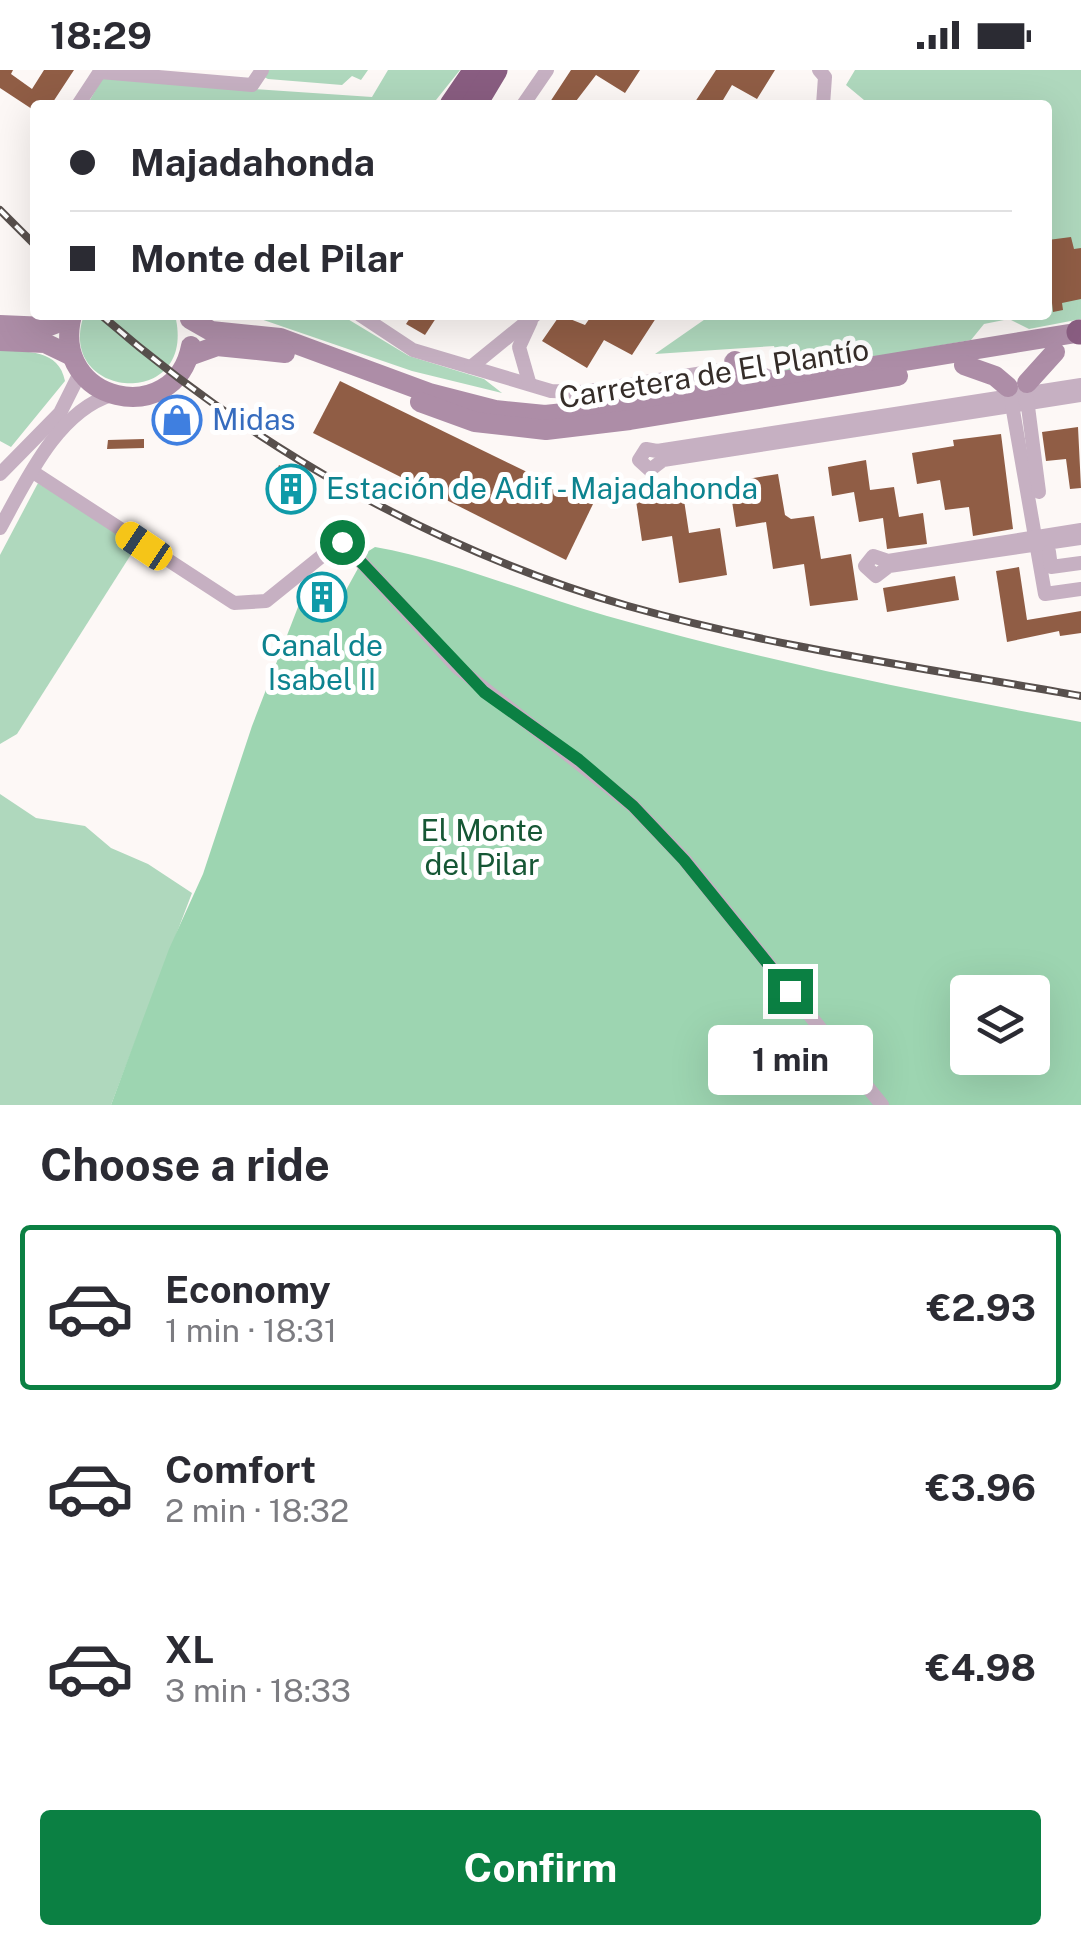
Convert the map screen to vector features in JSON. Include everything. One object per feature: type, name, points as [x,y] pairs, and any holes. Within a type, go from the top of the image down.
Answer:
[{"type":"highway","points":[[455,100],[476,70]]},
{"type":"highway","points":[[477,100],[494,70]]},
{"type":"street","points":[[81,100],[100,71],[170,74],[252,86],[262,70]]},
{"type":"street","points":[[527,100],[547,70]]},
{"type":"street","points":[[819,70],[825,77],[823,100]]},
{"type":"street","points":[[0,324],[47,327],[63,320]]},
{"type":"street","points":[[0,474],[60,413],[76,364],[72,320]]},
{"type":"street","points":[[0,528],[33,472],[84,407],[111,395],[149,395],[166,387],[189,356],[190,320]]},
{"type":"street","name":"Carretera de El Plantío","points":[[194,320],[210,331],[280,338],[429,392],[517,414],[591,412],[776,380],[1009,352],[1056,352],[1081,335]]},
{"type":"street","points":[[471,367],[530,320]]},
{"type":"street","points":[[497,372],[519,347],[532,320]]},
{"type":"street","points":[[384,321],[413,350],[537,384],[551,392],[583,392],[728,365],[776,380]]},
{"type":"street","name":"Carretera de El Plantío","points":[[189,356],[218,346],[277,350],[475,422],[546,430],[630,420],[964,365],[1081,335]]},
{"type":"street","points":[[0,341],[45,343],[111,395]]},
{"type":"street","points":[[519,347],[537,384]]},
{"type":"street","points":[[495,351],[497,372]]},
{"type":"street","points":[[1009,352],[1042,540],[1045,594],[1081,589]]},
{"type":"street","points":[[1019,395],[1056,352]]},
{"type":"street","points":[[707,392],[728,365]]},
{"type":"street","points":[[728,365],[744,390],[801,381],[823,389]]},
{"type":"street","points":[[964,365],[994,376],[1019,395]]},
{"type":"street","points":[[630,420],[645,410],[734,391],[738,385]]},
{"type":"street","points":[[1081,385],[657,451],[650,448],[639,460],[650,470],[664,460],[1019,395],[1081,395]]},
{"type":"street","points":[[33,472],[234,603],[266,602],[342,542],[484,692],[579,760],[633,806],[684,860],[882,1105]]},
{"type":"street","points":[[1081,530],[1042,540],[888,566],[876,576],[865,566],[873,556],[888,561],[1042,540],[1081,538]]},
{"type":"street","points":[[1042,540],[1051,567],[1081,563]]},
{"type":"green space","points":[[269,70],[368,70],[361,80],[352,76],[342,85],[268,79],[264,77]]},
{"type":"green space","points":[[388,70],[460,70],[436,100],[90,100],[102,79],[372,97]]},
{"type":"green space","points":[[855,70],[1081,70],[1081,319],[1029,329],[1011,320],[1052,320],[1052,100],[864,100],[846,85]]},
{"type":"green space","points":[[83,320],[175,320],[177,346],[167,368],[149,380],[127,383],[106,378],[89,364],[80,343]]},
{"type":"green space","points":[[264,320],[349,320],[409,356],[484,379],[502,393],[412,371]]},
{"type":"green space","points":[[704,320],[1004,320],[984,324],[971,340],[783,373],[774,346],[655,354]]},
{"type":"green space","points":[[0,350],[31,352],[49,358],[62,371],[65,381],[11,447],[0,441]]},
{"type":"green space","points":[[38,483],[137,545],[17,734],[0,744],[0,555]]},
{"type":"green space","name":"El Monte del Pilar","points":[[375,547],[434,561],[665,632],[902,687],[1081,722],[1081,1105],[111,1105],[169,949],[203,874],[252,726],[298,607],[329,621],[367,552]]},
{"type":"green space","points":[[0,794],[36,818],[85,826],[111,848],[148,864],[192,893],[111,1105],[0,1105]]},
{"type":"building","points":[[0,70],[13,70],[11,74],[32,89],[44,70],[74,70],[54,100],[30,100],[30,108],[0,88]]},
{"type":"building","points":[[571,70],[640,70],[625,93],[596,75],[577,100],[551,100]]},
{"type":"building","points":[[716,70],[775,70],[757,99],[732,85],[723,100],[696,100]]},
{"type":"building","points":[[1071,237],[1074,249],[1081,248],[1081,299],[1062,303],[1063,310],[1053,312],[1052,303],[1052,239]]},
{"type":"building","points":[[409,320],[435,320],[425,335],[406,324]]},
{"type":"building","points":[[557,320],[585,325],[588,320],[655,320],[632,355],[604,340],[587,368],[542,341]]},
{"type":"building","points":[[340,381],[593,504],[566,560],[313,433]]},
{"type":"building","points":[[1078,427],[1081,488],[1070,489],[1066,459],[1046,461],[1042,432]]},
{"type":"building","points":[[1001,434],[1013,529],[973,536],[969,507],[945,510],[940,480],[917,484],[912,453],[954,446],[953,440]]},
{"type":"building","points":[[144,439],[144,448],[107,449],[108,440]]},
{"type":"building","points":[[866,460],[870,490],[894,487],[899,517],[923,513],[927,544],[887,549],[883,518],[859,522],[854,492],[832,496],[828,467]]},
{"type":"building","name":"Estación de Adif - Majadahonda","points":[[279,465],[313,484],[293,509],[269,494]]},
{"type":"building","points":[[778,474],[785,515],[791,519],[814,516],[821,559],[851,554],[858,600],[810,606],[804,564],[773,569],[766,522],[736,527],[729,482]]},
{"type":"building","points":[[682,487],[689,533],[720,528],[727,575],[679,583],[672,536],[642,541],[635,494]]},
{"type":"building","points":[[1019,567],[1027,620],[1081,611],[1081,633],[1060,636],[1059,631],[1007,642],[996,571]]},
{"type":"building","name":"Canal de Isabel II","points":[[318,576],[326,581],[324,586],[340,594],[329,612],[303,600]]},
{"type":"building","points":[[955,576],[959,600],[887,612],[883,588]]},
{"type":"railway","points":[[0,210],[30,240]]},
{"type":"railway","points":[[107,320],[220,408],[349,489],[416,524],[556,583],[740,634],[1081,696]]},
{"type":"place","name":"Midas","points":[[177,420]]},
{"type":"place","name":"Estación de Adif - Majadahonda","points":[[291,489]]},
{"type":"place","name":"Canal de Isabel II","points":[[322,597]]},
{"type":"route","points":[[342,542],[484,692],[579,760],[633,806],[684,860],[790,991]]}]
